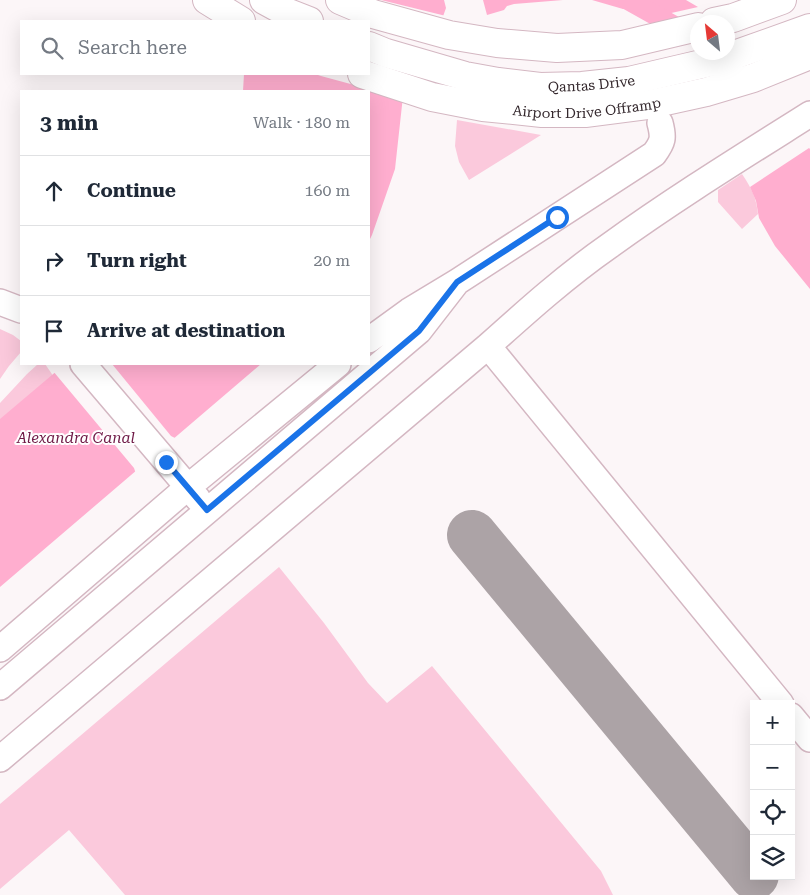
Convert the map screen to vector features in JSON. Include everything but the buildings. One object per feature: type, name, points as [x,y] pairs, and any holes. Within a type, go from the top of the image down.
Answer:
[{"type":"highway","points":[[207,0],[239,20]]},
{"type":"highway","points":[[264,0],[306,20]]},
{"type":"highway","points":[[340,0],[373,14],[449,35],[497,43],[557,48],[622,44],[690,28]]},
{"type":"highway","points":[[735,17],[782,0]]},
{"type":"highway","name":"Qantas Drive","points":[[370,46],[386,53],[465,76],[498,82],[540,86],[582,86],[630,80],[723,59],[810,28]]},
{"type":"highway","name":"Airport Drive Offramp","points":[[365,75],[432,97],[483,107],[542,113],[585,113],[647,105],[706,92],[754,78],[810,55]]},
{"type":"street","points":[[0,760],[554,288],[608,246],[676,199],[810,114]]},
{"type":"street","points":[[370,339],[409,311],[654,154],[661,145],[663,136],[660,123]]},
{"type":"street","points":[[0,687],[419,331],[457,282]]},
{"type":"street","points":[[0,302],[20,310]]},
{"type":"street","points":[[488,346],[778,700]]},
{"type":"street","points":[[83,365],[207,510]]},
{"type":"street","points":[[0,649],[188,487],[337,365]]},
{"type":"street","points":[[795,721],[810,739]]},
{"type":"shaded area","points":[[457,120],[541,135],[469,180],[459,162],[455,146]]},
{"type":"shaded area","points":[[742,174],[753,193],[758,214],[742,229],[718,202],[718,190]]},
{"type":"shaded area","points":[[0,329],[20,340],[20,353],[0,379]]},
{"type":"shaded area","points":[[37,365],[46,365],[54,377],[0,422],[0,403]]},
{"type":"shaded area","points":[[279,567],[324,623],[368,683],[387,703],[432,666],[601,871],[613,895],[125,895],[69,830],[0,889],[0,804]]},
{"type":"water","points":[[248,0],[444,0],[446,8],[434,42],[420,54],[404,87],[395,169],[370,239],[370,90],[243,90],[244,75],[370,75],[370,20]]},
{"type":"water","points":[[483,0],[563,0],[514,4],[507,6],[504,10],[487,15]]},
{"type":"water","points":[[592,0],[686,0],[698,7],[658,16],[649,8],[623,9]]},
{"type":"water","points":[[809,148],[810,289],[775,246],[759,218],[756,201],[750,187]]},
{"type":"water","name":"Alexandra Canal","points":[[64,365],[260,365],[0,587],[0,419]]},
{"type":"pier","points":[[246,0],[381,0],[446,16],[436,43],[422,56],[407,88],[406,99],[319,75],[370,75],[370,20],[245,20]]},
{"type":"pier","points":[[60,365],[113,365],[171,436],[177,439],[136,474],[134,468],[53,371]]},
{"type":"waterway","points":[[628,0],[687,33]]},
{"type":"taxiway","points":[[472,535],[750,870]]},
{"type":"route","points":[[166,462],[207,510],[419,331],[457,282],[557,217]]}]
